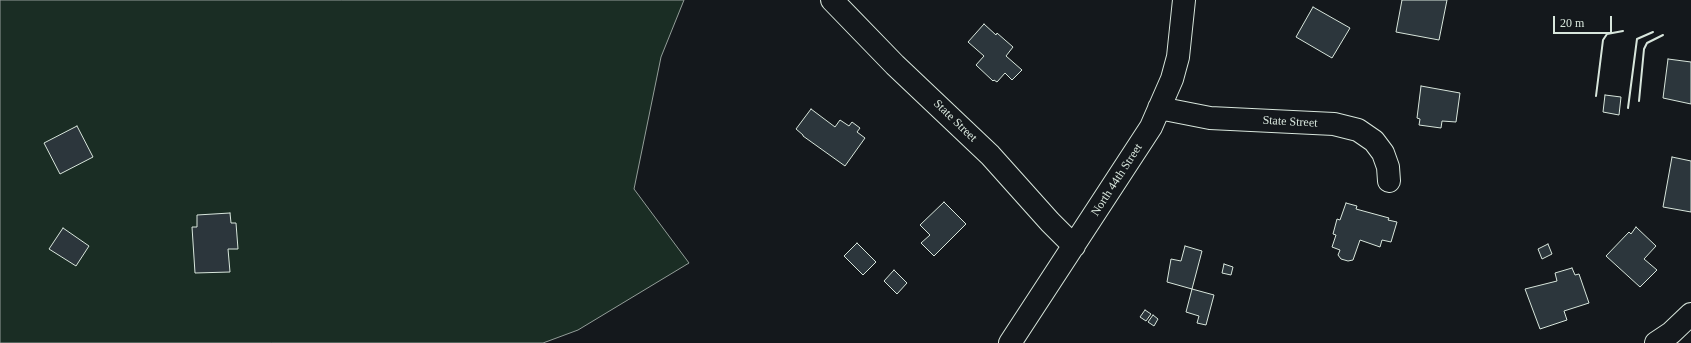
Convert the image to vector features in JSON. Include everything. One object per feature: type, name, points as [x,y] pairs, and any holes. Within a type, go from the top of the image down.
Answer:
[{"type":"street","name":"State Street","points":[[832,0],[895,64],[990,155],[1050,222],[1074,246]]},
{"type":"street","name":"North 44th Street","points":[[1010,343],[1151,127],[1172,79],[1178,57],[1184,0]]},
{"type":"street","name":"State Street","points":[[1159,108],[1210,118],[1334,124],[1358,130],[1374,141],[1382,153],[1388,167],[1389,181]]},
{"type":"street","points":[[1656,343],[1671,333],[1691,314]]},
{"type":"green space","points":[[0,0],[684,0],[661,57],[634,189],[689,263],[578,330],[543,343],[0,343]]},
{"type":"building","points":[[1402,0],[1447,0],[1439,40],[1396,32]]},
{"type":"building","points":[[1313,7],[1350,28],[1332,58],[1296,37]]},
{"type":"building","points":[[984,24],[1013,47],[1006,56],[1022,70],[1012,80],[1005,73],[997,82],[994,80],[993,81],[976,65],[984,56],[968,42]]},
{"type":"building","points":[[1668,59],[1691,62],[1691,104],[1663,98]]},
{"type":"building","points":[[1421,86],[1460,93],[1456,122],[1442,121],[1441,128],[1419,125],[1420,119],[1417,118]]},
{"type":"building","points":[[1605,95],[1621,97],[1619,115],[1603,112]]},
{"type":"building","points":[[811,109],[835,127],[840,120],[849,126],[852,122],[860,128],[857,132],[865,138],[845,166],[803,136],[796,129]]},
{"type":"building","points":[[77,126],[93,157],[60,174],[44,143]]},
{"type":"building","points":[[1672,157],[1691,161],[1691,212],[1663,207]]},
{"type":"building","points":[[944,202],[966,224],[934,256],[921,243],[930,235],[920,225]]},
{"type":"building","points":[[1346,203],[1357,206],[1356,209],[1389,218],[1388,220],[1397,222],[1391,242],[1382,240],[1380,247],[1360,240],[1353,260],[1348,261],[1341,259],[1338,255],[1340,250],[1332,247],[1336,235],[1333,234],[1337,219],[1340,220]]},
{"type":"building","points":[[230,213],[231,223],[236,223],[238,249],[228,249],[230,272],[195,273],[192,227],[197,227],[197,215]]},
{"type":"building","points":[[1636,227],[1656,246],[1644,259],[1657,270],[1640,287],[1606,256],[1629,232],[1631,234]]},
{"type":"building","points":[[63,228],[89,246],[76,266],[49,249]]},
{"type":"building","points":[[857,243],[876,262],[863,275],[844,256]]},
{"type":"building","points":[[1548,244],[1552,254],[1542,259],[1538,249]]},
{"type":"building","points":[[1185,246],[1202,251],[1192,289],[1167,282],[1171,259],[1181,261]]},
{"type":"building","points":[[1224,264],[1233,267],[1231,275],[1222,273]]},
{"type":"building","points":[[1572,268],[1575,275],[1579,274],[1589,303],[1564,311],[1567,320],[1540,329],[1525,289],[1557,281],[1555,273]]},
{"type":"building","points":[[894,270],[907,283],[897,294],[884,281]]},
{"type":"building","points":[[1192,289],[1214,295],[1206,325],[1197,323],[1199,316],[1186,312]]},
{"type":"building","points":[[1145,310],[1151,314],[1146,321],[1140,317]]},
{"type":"building","points":[[1153,315],[1158,319],[1154,326],[1148,322]]},
{"type":"wall","points":[[1596,96],[1603,40],[1607,34],[1623,31]]},
{"type":"wall","points":[[1628,108],[1637,39],[1653,32]]},
{"type":"wall","points":[[1639,101],[1644,49],[1647,43],[1663,35]]}]
